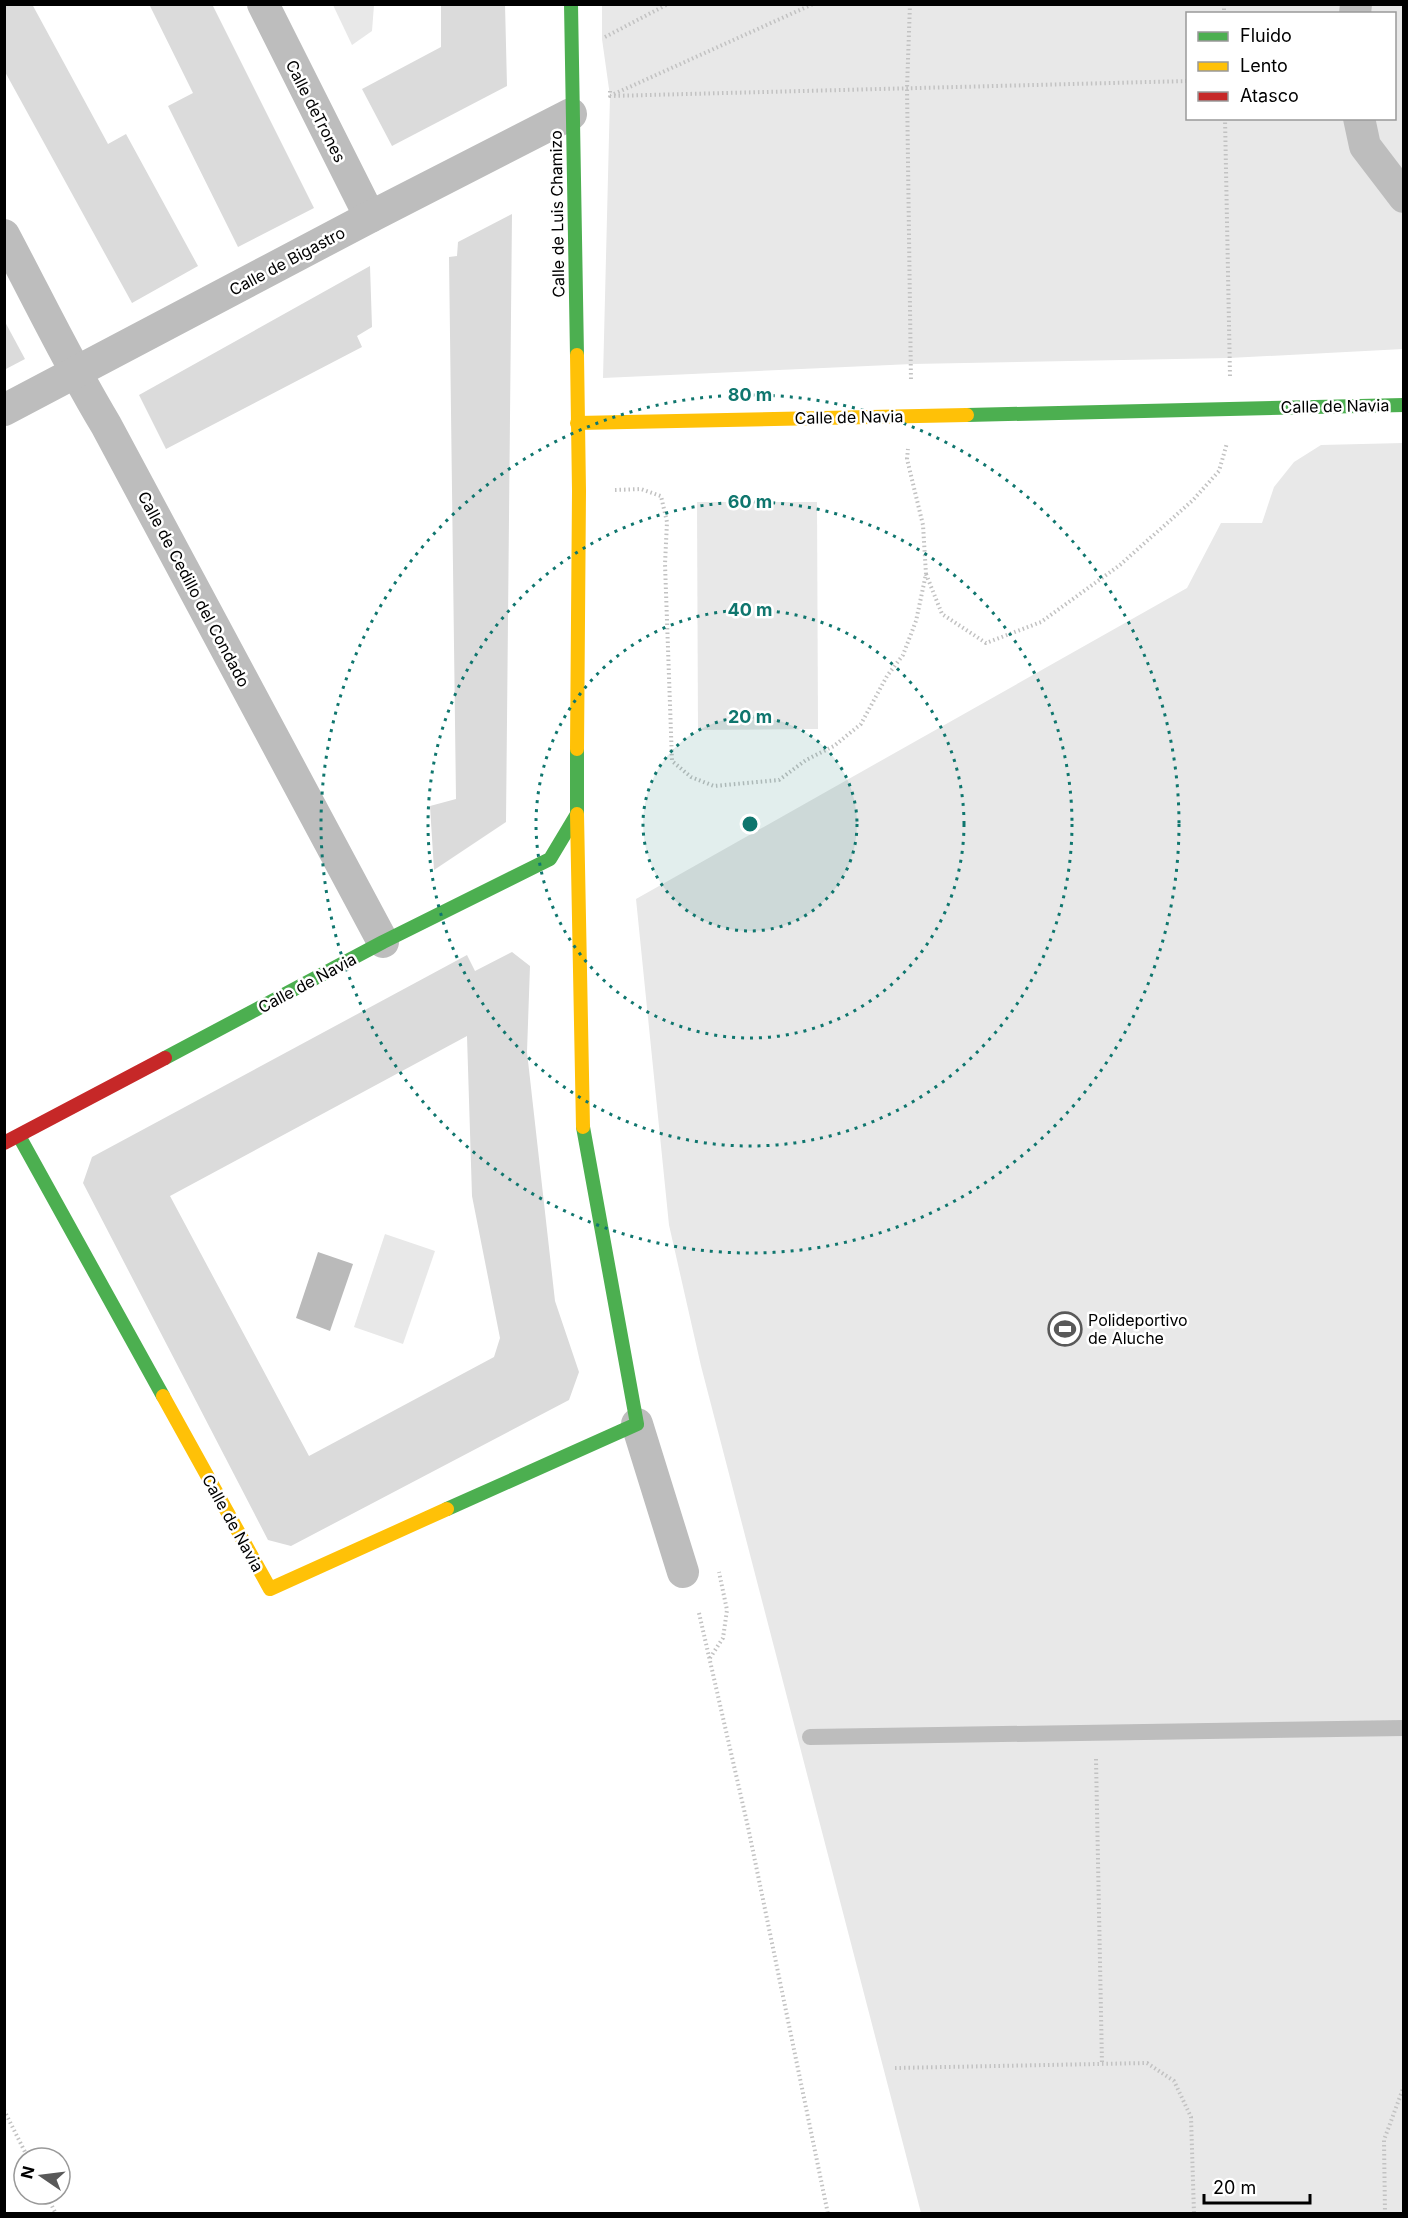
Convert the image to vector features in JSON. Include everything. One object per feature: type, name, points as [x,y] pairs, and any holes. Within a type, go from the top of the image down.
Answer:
[{"type":"street","name":"Calle deTrones","points":[[263,4],[370,217]]},
{"type":"street","name":"Calle de Luis Chamizo","points":[[570,4],[577,423]]},
{"type":"street","name":"Calle de Bigastro","points":[[4,410],[571,114]]},
{"type":"street","points":[[1359,120],[1365,146],[1404,197]]},
{"type":"street","name":"Calle de Cedillo del Condado","points":[[4,235],[44,309],[74,372],[112,436],[383,942]]},
{"type":"street","name":"Calle de Navia","points":[[577,423],[1404,405]]},
{"type":"street","points":[[577,423],[579,491],[577,814],[582,1122],[637,1425],[681,1565]]},
{"type":"street","name":"Calle de Navia","points":[[4,1143],[383,942],[550,859],[577,814]]},
{"type":"street","name":"Calle de Navia","points":[[19,1136],[270,1589],[637,1425]]},
{"type":"lane","points":[[810,1737],[1404,1728]]},
{"type":"path","points":[[603,39],[668,4]]},
{"type":"path","points":[[571,114],[813,4]]},
{"type":"path","points":[[579,491],[641,489],[661,496],[667,522],[665,575],[672,761],[692,777],[714,786],[779,780],[806,759],[834,746],[861,724],[887,676],[903,655],[916,621],[926,574],[923,525],[907,459],[911,416],[907,88],[910,4]]},
{"type":"path","points":[[610,96],[1186,81]]},
{"type":"path","points":[[609,84],[610,96]]},
{"type":"path","points":[[926,574],[942,614],[986,643],[1041,622],[1120,565],[1193,500],[1219,471],[1228,437],[1230,408],[1226,120]]},
{"type":"path","points":[[681,1565],[717,1562],[727,1610],[723,1638],[709,1658]]},
{"type":"path","points":[[699,1612],[748,1827],[828,2214]]},
{"type":"path","points":[[1095,1733],[1102,2064]]},
{"type":"path","points":[[895,2068],[1147,2063],[1174,2081],[1191,2116],[1194,2214]]},
{"type":"path","points":[[1384,2214],[1384,2140],[1404,2086]]},
{"type":"path","points":[[4,2110],[22,2146]]},
{"type":"shaded area","points":[[333,5],[374,5],[372,31],[352,45]]},
{"type":"shaded area","points":[[602,5],[1403,5],[1403,349],[1229,358],[912,364],[603,378],[610,96],[602,39]]},
{"type":"shaded area","name":"Polideportivo de Aluche","points":[[1403,443],[1403,2213],[921,2213],[701,1366],[669,1225],[636,899],[1187,588],[1221,523],[1262,523],[1274,487],[1294,462],[1321,445]]},
{"type":"shaded area","points":[[697,502],[817,502],[818,729],[698,730]]},
{"type":"shaded area","points":[[385,1234],[435,1251],[403,1344],[354,1327]]},
{"type":"shaded area","points":[[318,1252],[353,1264],[330,1331],[296,1318]]},
{"type":"building","points":[[4,4],[32,4],[108,144],[126,134],[198,266],[132,303],[4,70]]},
{"type":"building","points":[[149,4],[212,4],[314,208],[238,247],[168,106],[193,93]]},
{"type":"building","points":[[441,4],[505,4],[507,86],[392,146],[362,89],[441,47]]},
{"type":"building","points":[[512,214],[506,822],[434,870],[430,806],[456,799],[449,257],[457,256],[458,242]]},
{"type":"building","points":[[370,266],[372,327],[357,336],[362,347],[166,449],[139,395]]},
{"type":"building","points":[[4,320],[25,359],[4,370]]},
{"type":"building","points":[[512,952],[530,966],[527,1052],[555,1301],[579,1372],[569,1400],[291,1546],[268,1540],[83,1183],[92,1157],[467,955],[475,971]],"holes":[[[467,1036],[472,1196],[500,1338],[494,1357],[309,1456],[170,1196]]]},
{"type":"traffic: fast","points":[[571,4],[577,355]]},
{"type":"traffic: fast","points":[[967,415],[1404,405]]},
{"type":"traffic: fast","points":[[165,1058],[383,942],[550,859],[577,814],[577,749]]},
{"type":"traffic: fast","points":[[447,1509],[637,1424],[583,1127]]},
{"type":"traffic: fast","points":[[19,1136],[163,1396]]},
{"type":"traffic: slow","points":[[577,355],[579,491],[577,749]]},
{"type":"traffic: slow","points":[[577,423],[967,415]]},
{"type":"traffic: slow","points":[[577,814],[583,1127]]},
{"type":"traffic: slow","points":[[163,1396],[270,1589],[447,1509]]},
{"type":"traffic: jam","points":[[4,1143],[165,1058]]},
{"type":"place","name":"Polideportivo de Aluche","points":[[1065,1329]]}]
